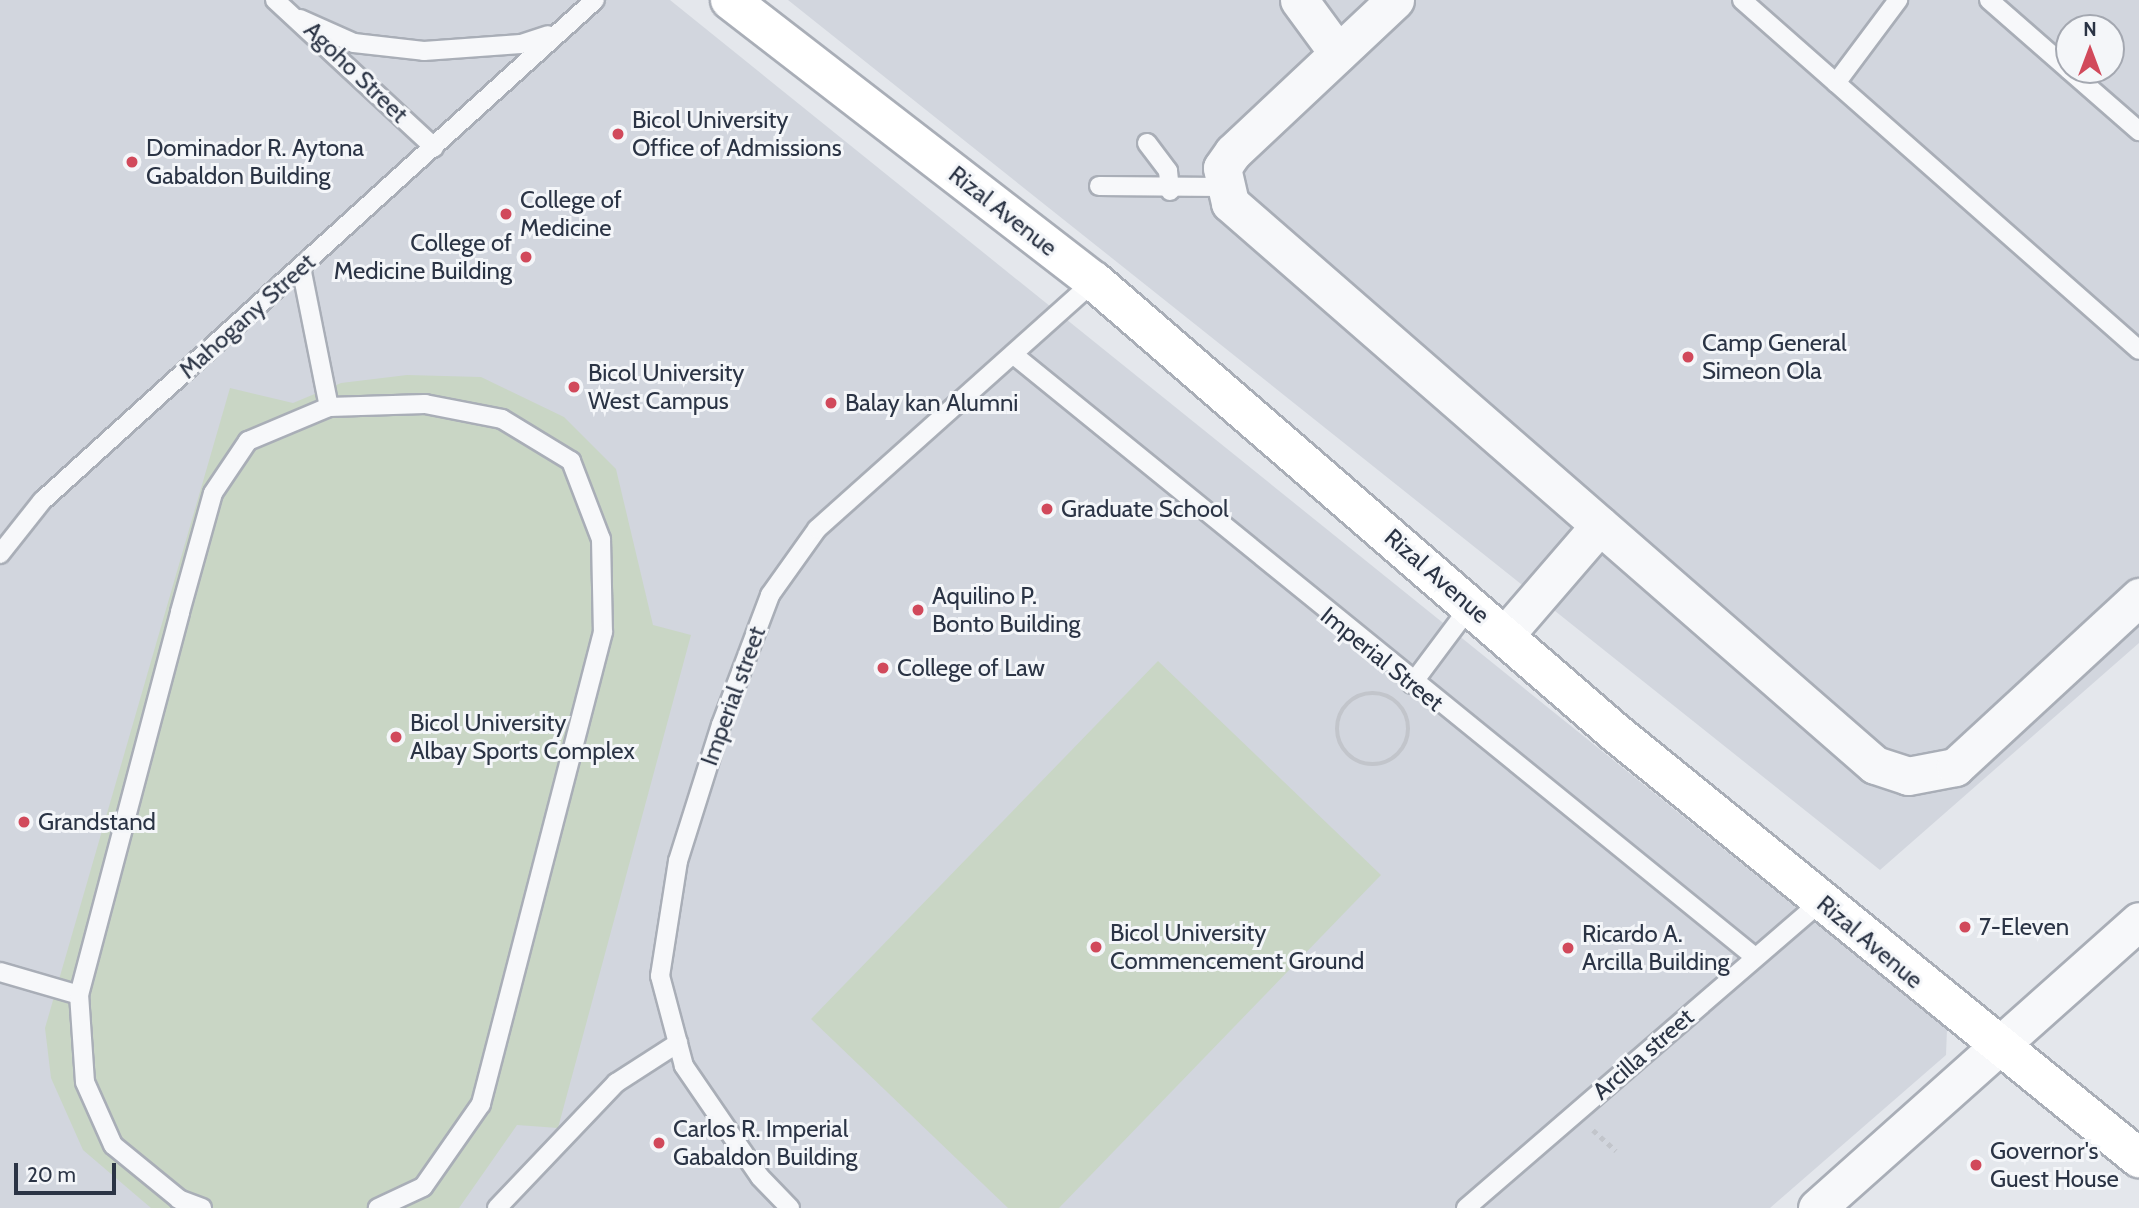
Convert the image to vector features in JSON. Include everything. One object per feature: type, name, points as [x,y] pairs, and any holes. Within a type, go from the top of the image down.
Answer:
[{"type":"main road","name":"Rizal Avenue","points":[[730,0],[1094,281],[1505,635],[1997,1047],[2139,1158]]},
{"type":"street","points":[[1299,0],[1338,53]]},
{"type":"street","points":[[1395,0],[1233,152],[1222,168],[1222,187],[1230,203],[1875,765],[1908,776],[1955,767],[2139,597]]},
{"type":"street","points":[[1505,635],[1600,525]]},
{"type":"street","points":[[1816,1208],[2139,920]]},
{"type":"lane","name":"Agoho Street","points":[[275,0],[300,19],[434,147]]},
{"type":"lane","name":"Mahogany Street","points":[[0,554],[42,501],[434,147],[555,33],[595,0]]},
{"type":"lane","points":[[1742,0],[2133,345],[2139,325]]},
{"type":"lane","points":[[1836,83],[1898,0]]},
{"type":"lane","points":[[1989,0],[2055,58]]},
{"type":"lane","points":[[300,19],[354,43],[424,51],[521,44],[555,33]]},
{"type":"lane","points":[[2085,84],[2139,131]]},
{"type":"lane","points":[[1147,144],[1168,171],[1170,191]]},
{"type":"lane","points":[[1099,186],[1170,191],[1222,187]]},
{"type":"lane","points":[[301,267],[329,407]]},
{"type":"lane","name":"Imperial street","points":[[790,1208],[760,1177],[684,1066],[660,976],[678,862],[770,595],[817,529],[1094,281]]},
{"type":"lane","name":"Imperial Street","points":[[1014,355],[1412,684],[1755,957]]},
{"type":"lane","points":[[202,1208],[179,1199],[113,1145],[85,1082],[79,995],[214,493],[248,441],[329,407],[425,404],[502,419],[571,461],[601,539],[603,632],[481,1104],[423,1187],[379,1208]]},
{"type":"lane","points":[[1412,684],[1471,605]]},
{"type":"lane","name":"Arcilla street","points":[[1466,1208],[1822,901]]},
{"type":"lane","points":[[0,972],[79,995]]},
{"type":"lane","points":[[497,1208],[616,1083],[678,1043]]},
{"type":"path","points":[[1368,694],[1396,702],[1409,730],[1398,754],[1368,765],[1345,753],[1336,729],[1345,706],[1368,694]]},
{"type":"path","points":[[1592,1129],[1616,1152]]},
{"type":"shaded area","name":"Bicol University West Campus","points":[[0,0],[670,0],[1947,1029],[1946,1055],[1770,1208],[0,1208]]},
{"type":"shaded area","name":"Camp General Simeon Ola","points":[[788,0],[2139,0],[2139,643],[1880,870]]},
{"type":"green space","name":"Bicol University Albay Sports Complex","points":[[407,375],[481,377],[564,417],[616,469],[653,625],[691,635],[558,1128],[517,1125],[459,1208],[151,1208],[83,1150],[51,1078],[45,1028],[230,388],[293,403],[341,383]]},
{"type":"green space","name":"Bicol University Commencement Ground","points":[[1158,661],[1381,875],[1059,1208],[1008,1208],[811,1019]]},
{"type":"place","name":"Bicol University Office of Admissions","points":[[618,134]]},
{"type":"place","name":"Dominador R. Aytona Gabaldon Building","points":[[132,162]]},
{"type":"place","name":"College of Medicine","points":[[506,214]]},
{"type":"place","name":"College of Medicine Building","points":[[526,257]]},
{"type":"place","name":"Camp General Simeon Ola","points":[[1688,357]]},
{"type":"place","name":"Bicol University West Campus","points":[[574,387]]},
{"type":"place","name":"Balay kan Alumni","points":[[831,403]]},
{"type":"place","name":"Graduate School","points":[[1047,509]]},
{"type":"place","name":"Aquilino P. Bonto Building","points":[[918,610]]},
{"type":"place","name":"College of Law","points":[[883,668]]},
{"type":"place","name":"Bicol University Albay Sports Complex","points":[[396,737]]},
{"type":"place","name":"Grandstand","points":[[24,822]]},
{"type":"place","name":"7-Eleven","points":[[1965,927]]},
{"type":"place","name":"Bicol University Commencement Ground","points":[[1096,947]]},
{"type":"place","name":"Ricardo A. Arcilla Building","points":[[1568,948]]},
{"type":"place","name":"Carlos R. Imperial Gabaldon Building","points":[[659,1143]]},
{"type":"place","name":"Governor's Guest House","points":[[1976,1165]]}]
